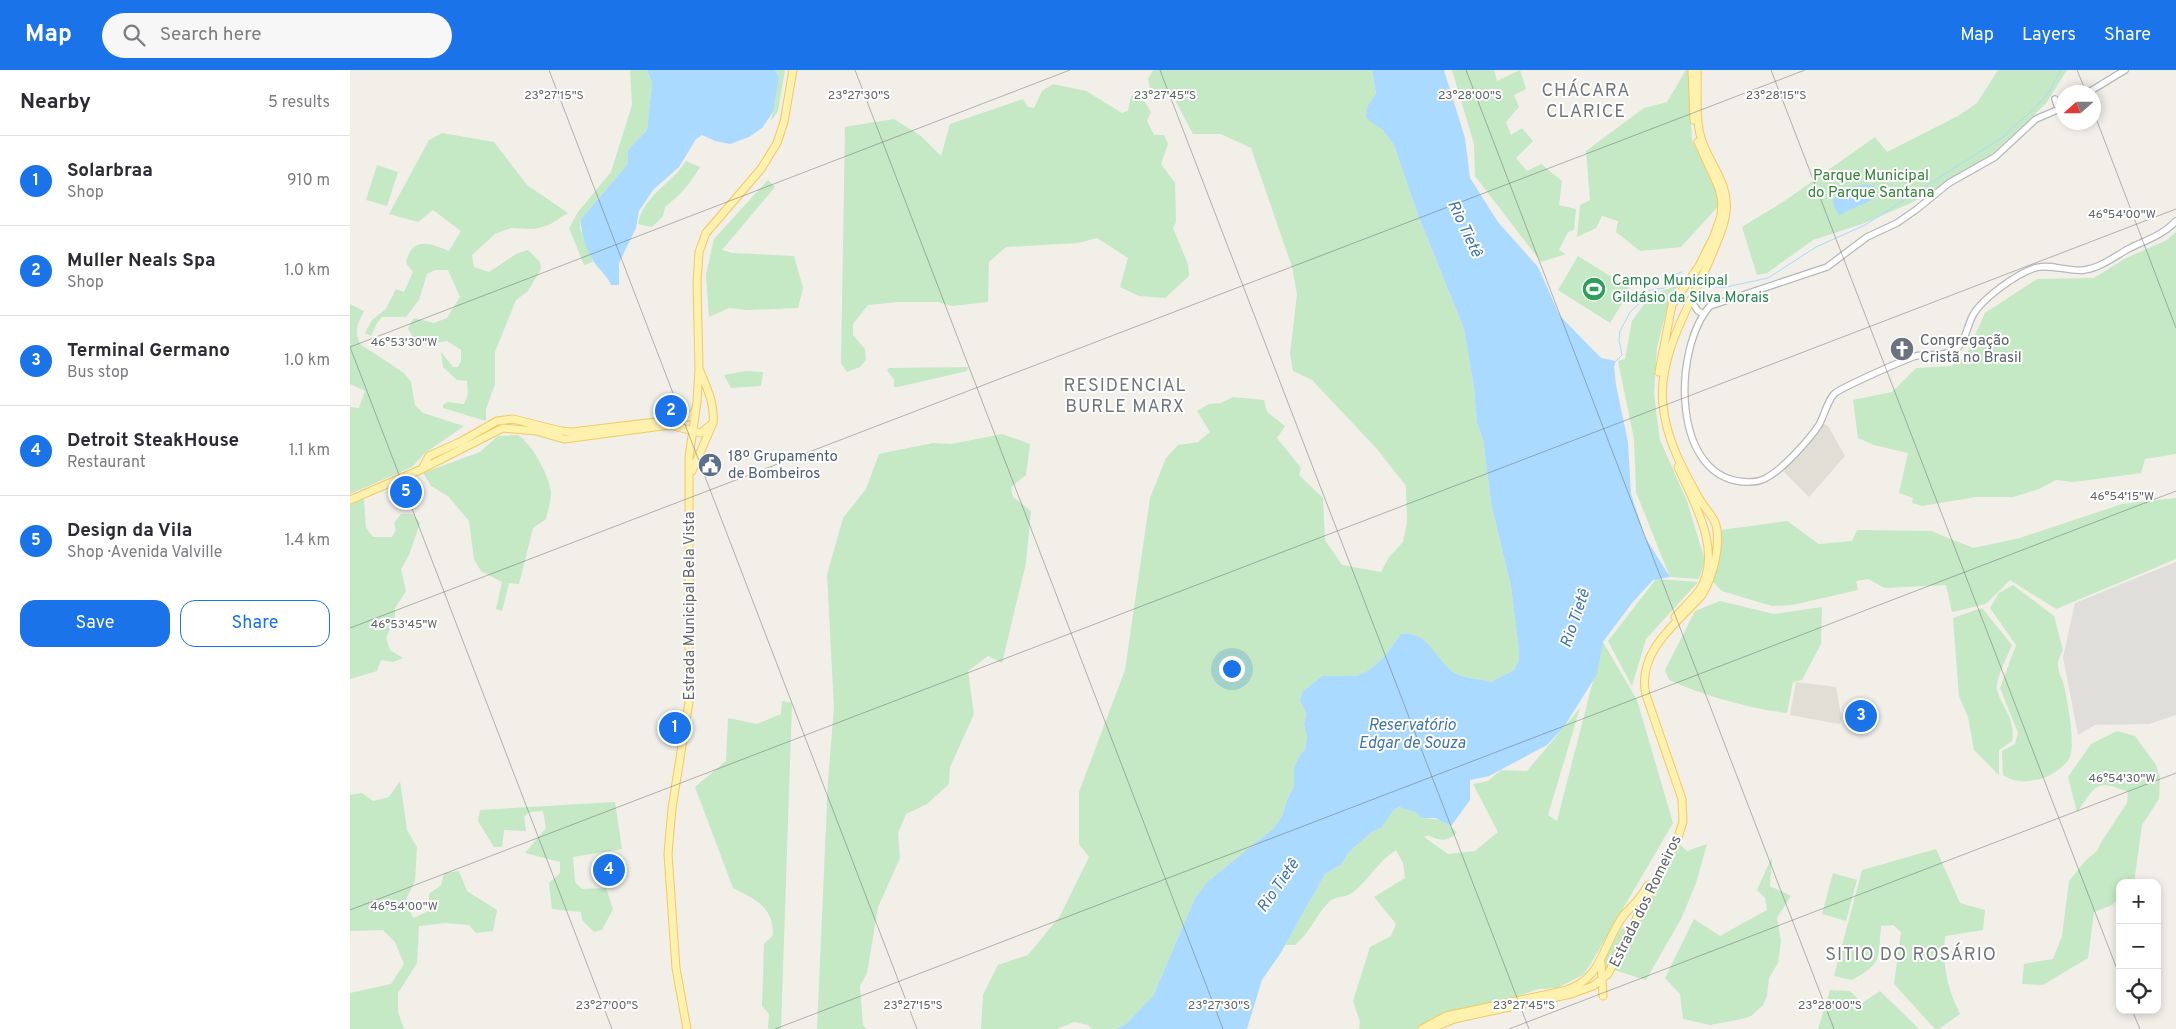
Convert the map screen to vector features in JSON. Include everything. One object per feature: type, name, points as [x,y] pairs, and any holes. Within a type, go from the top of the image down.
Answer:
[{"type":"main road","name":"Estrada Municipal Bela Vista","points":[[687,1029],[676,968],[668,854],[672,808],[689,702],[689,481],[692,432],[697,402],[699,368],[698,300],[704,244],[710,234],[762,173],[779,148],[787,128],[793,70]]},
{"type":"main road","name":"Estrada dos Romeiros","points":[[1422,1029],[1446,1016],[1573,987],[1588,978],[1601,963],[1624,915],[1645,892],[1673,834],[1679,814],[1676,794],[1641,696],[1639,685],[1640,669],[1651,644],[1695,596],[1704,581],[1709,561],[1708,546],[1700,519],[1667,441],[1660,414],[1658,378],[1669,316],[1677,297],[1696,272],[1711,244],[1722,209],[1719,188],[1700,147],[1695,130],[1692,70]]},
{"type":"main road","name":"Estrada dos Romeiros","points":[[1431,1029],[1454,1019],[1578,992],[1601,981],[1610,972],[1678,836],[1684,815],[1680,792],[1646,695],[1645,670],[1655,647],[1692,610],[1702,595],[1710,580],[1714,559],[1716,530],[1711,513],[1702,504],[1668,432],[1662,396],[1664,369],[1682,322],[1719,238],[1727,210],[1724,187],[1704,145],[1699,129],[1697,70]]},
{"type":"main road","points":[[1677,297],[1684,296],[1691,302]]},
{"type":"main road","points":[[1669,316],[1674,323],[1682,322]]},
{"type":"main road","points":[[689,481],[697,456],[713,423],[714,411],[711,398],[699,368]]},
{"type":"main road","points":[[697,402],[703,397],[711,398]]},
{"type":"main road","points":[[422,469],[429,456],[498,421],[513,419],[572,432],[681,419],[691,416],[696,411]]},
{"type":"main road","points":[[350,500],[446,458],[500,429],[505,423],[498,421]]},
{"type":"main road","points":[[500,429],[536,431],[564,438],[670,425],[692,432],[703,432],[713,423]]},
{"type":"main road","points":[[446,458],[443,452],[447,448]]},
{"type":"main road","points":[[1700,519],[1703,514],[1711,513]]},
{"type":"main road","points":[[1703,531],[1710,532],[1716,530]]},
{"type":"main road","points":[[1692,610],[1695,596]]},
{"type":"main road","points":[[1618,927],[1626,926],[1630,932]]},
{"type":"main road","points":[[1601,963],[1604,970],[1610,972],[1603,996]]},
{"type":"main road","points":[[1601,963],[1603,996]]},
{"type":"main road","points":[[1578,992],[1594,990],[1603,996]]},
{"type":"street","points":[[2101,85],[2126,70]]},
{"type":"street","points":[[2056,111],[2036,119],[1995,157],[1957,178],[1917,209],[1897,222],[1867,237],[1824,269],[1710,306],[1704,314],[1690,347],[1685,394],[1688,428],[1698,452],[1707,466],[1719,476],[1730,480],[1750,482],[1765,479],[1793,454],[1818,426],[1832,397],[1838,392],[1914,356],[1943,354],[1956,350],[1972,317],[1982,303],[2022,274],[2035,268],[2077,271],[2092,268],[2156,238],[2176,221]]},
{"type":"street","points":[[1691,302],[1698,311],[1704,314]]},
{"type":"street","points":[[1686,313],[1698,311]]},
{"type":"shaded area","points":[[1824,424],[1828,426],[1845,456],[1809,497],[1782,470]]},
{"type":"shaded area","points":[[2176,562],[2176,715],[2149,724],[2095,725],[2078,735],[2063,657],[2075,603]]},
{"type":"shaded area","points":[[1796,682],[1836,687],[1842,720],[1839,724],[1790,715]]},
{"type":"green space","points":[[630,70],[647,70],[652,83],[647,130],[628,150],[627,165],[581,219],[580,228],[593,262],[584,265],[569,228],[578,212],[611,172],[632,105]]},
{"type":"green space","points":[[775,70],[785,70],[778,111],[771,121],[779,77]]},
{"type":"green space","points":[[1153,70],[1372,70],[1376,95],[1367,107],[1367,118],[1383,130],[1394,145],[1418,215],[1464,329],[1474,387],[1477,423],[1483,439],[1491,503],[1511,587],[1519,660],[1514,670],[1491,682],[1467,677],[1453,672],[1417,636],[1401,634],[1383,658],[1369,670],[1357,676],[1322,676],[1302,692],[1300,700],[1306,714],[1304,725],[1307,737],[1305,749],[1298,758],[1294,768],[1294,788],[1287,800],[1283,814],[1274,828],[1207,882],[1195,898],[1153,996],[1126,1024],[1116,1029],[1092,1029],[1088,1025],[1074,1022],[1057,1029],[981,1029],[983,995],[998,965],[1028,955],[1060,916],[1089,857],[1079,844],[1079,792],[1125,670],[1150,498],[1166,458],[1178,445],[1198,442],[1210,432],[1197,411],[1209,404],[1221,403],[1233,397],[1264,400],[1267,412],[1285,426],[1277,438],[1301,468],[1299,475],[1323,498],[1325,540],[1342,565],[1381,572],[1389,557],[1403,542],[1407,523],[1406,486],[1377,449],[1312,380],[1293,371],[1290,354],[1297,294],[1292,267],[1251,148],[1221,134],[1193,134],[1173,96],[1151,93],[1148,79]]},
{"type":"green space","points":[[1452,70],[1494,70],[1497,81],[1520,70],[1526,89],[1514,95],[1519,107],[1506,122],[1511,135],[1522,128],[1533,141],[1516,158],[1527,171],[1541,164],[1562,181],[1559,205],[1576,209],[1574,230],[1568,232],[1559,250],[1566,254],[1541,262],[1475,176],[1474,144]]},
{"type":"green space","points":[[1686,70],[1688,70],[1692,140],[1722,202],[1681,247],[1640,251],[1616,232],[1618,221],[1602,216],[1596,228],[1577,237],[1580,205],[1590,200],[1586,151],[1644,108],[1667,102]]},
{"type":"green space","name":"Parque Municipal do Parque Santana","points":[[1998,70],[2067,70],[2047,102],[1977,167],[1911,203],[1862,224],[1813,240],[1767,273],[1757,275],[1742,227],[1783,202],[1875,137],[1887,152],[1958,116],[1977,103]]},
{"type":"green space","points":[[1053,84],[1086,91],[1122,113],[1128,111],[1131,96],[1142,98],[1151,112],[1147,121],[1154,135],[1164,135],[1168,144],[1161,164],[1175,183],[1176,222],[1173,228],[1188,264],[1189,276],[1165,298],[1139,296],[1120,287],[1128,258],[1097,238],[1078,243],[1006,247],[989,262],[988,302],[952,306],[938,302],[898,302],[868,305],[853,324],[853,335],[865,349],[866,360],[860,367],[847,372],[841,363],[845,127],[894,119],[921,136],[941,156],[950,124],[1023,99],[1028,107],[1034,108],[1042,91]]},
{"type":"green space","points":[[442,133],[494,142],[527,185],[568,213],[549,225],[535,229],[511,228],[495,234],[472,255],[474,267],[489,272],[516,254],[528,250],[540,262],[541,269],[528,291],[516,300],[495,352],[495,384],[486,409],[486,421],[443,408],[443,405],[447,402],[464,404],[468,394],[467,381],[457,380],[443,367],[441,352],[453,367],[458,367],[461,361],[461,350],[447,341],[428,344],[415,341],[408,328],[414,318],[434,323],[447,318],[460,297],[448,270],[435,270],[427,274],[419,300],[406,317],[382,317],[371,336],[365,333],[372,320],[386,309],[396,289],[404,292],[413,272],[406,263],[412,249],[417,245],[428,244],[449,251],[461,231],[433,210],[418,222],[389,214],[429,140]]},
{"type":"green space","points":[[686,161],[700,167],[688,184],[665,207],[663,216],[652,227],[638,224],[641,214],[652,197]]},
{"type":"green space","points":[[377,165],[398,172],[387,206],[366,200]]},
{"type":"green space","points":[[768,180],[775,187],[722,250],[733,253],[794,256],[803,288],[798,308],[748,310],[729,308],[709,317],[706,275],[714,239]]},
{"type":"green space","points":[[2176,232],[2176,454],[2145,459],[2141,473],[2074,482],[2056,480],[2039,489],[2013,497],[1976,497],[1922,506],[1912,503],[1913,498],[1899,493],[1908,453],[1874,445],[1858,438],[1853,400],[1892,392],[1916,368],[1951,366],[1966,356],[1985,313],[2037,279],[2094,278],[2126,258],[2167,240]]},
{"type":"green space","name":"Campo Municipal Gildásio da Silva Morais","points":[[1578,256],[1631,289],[1610,323],[1558,290]]},
{"type":"green space","points":[[1685,277],[1670,297],[1657,347],[1654,394],[1660,440],[1687,501],[1705,561],[1699,579],[1670,577],[1636,492],[1634,439],[1618,361],[1625,359],[1632,321],[1651,295],[1670,288]]},
{"type":"green space","points":[[350,304],[364,311],[360,319],[357,335],[360,344],[404,373],[411,382],[415,405],[423,413],[464,426],[425,453],[412,467],[350,494],[350,407],[359,408],[365,391],[350,384]]},
{"type":"green space","points":[[968,367],[967,371],[898,387],[894,387],[894,380],[887,370],[889,368]]},
{"type":"green space","points":[[746,371],[763,372],[761,386],[731,388],[724,375]]},
{"type":"green space","points":[[1002,434],[1030,444],[1026,475],[1011,487],[1013,497],[1031,511],[1026,563],[1002,663],[988,656],[968,671],[974,714],[950,767],[949,784],[927,804],[906,814],[898,833],[900,858],[878,907],[867,973],[860,986],[863,1025],[866,1029],[817,1029],[828,781],[834,707],[827,575],[843,518],[866,489],[879,454],[933,443],[951,444]]},
{"type":"green space","points":[[518,435],[529,445],[539,460],[550,485],[551,495],[546,519],[533,528],[519,584],[509,583],[502,611],[496,609],[502,582],[481,571],[474,559],[469,521],[448,496],[431,486],[423,473],[480,452],[498,436]]},
{"type":"green space","points":[[2176,498],[2176,559],[2056,609],[2010,580],[1986,604],[1952,612],[1946,585],[1885,588],[1868,579],[1856,581],[1858,590],[1792,605],[1772,606],[1722,591],[1713,582],[1721,530],[1787,521],[1819,544],[1852,541],[1857,530],[1931,531],[1973,548],[2020,538],[2122,504]]},
{"type":"green space","points":[[364,499],[366,528],[373,537],[392,537],[396,530],[394,523],[401,514],[413,514],[420,523],[409,555],[401,569],[406,591],[395,608],[395,617],[386,638],[390,650],[403,658],[393,662],[381,660],[377,671],[350,679],[350,505]]},
{"type":"green space","points":[[1656,579],[1698,582],[1646,639],[1632,686],[1608,641]]},
{"type":"green space","points":[[2013,585],[2054,616],[2063,650],[2058,667],[2064,684],[2072,736],[2071,753],[2064,765],[2044,778],[2026,781],[2017,781],[2003,775],[2002,751],[2015,744],[2018,733],[2000,688],[2016,645],[1990,608],[1999,593]]},
{"type":"green space","points":[[1720,601],[1774,614],[1822,607],[1821,644],[1802,680],[1793,682],[1787,713],[1727,701],[1669,680],[1665,670],[1695,611]]},
{"type":"green space","points":[[1982,608],[2012,645],[1997,686],[1997,690],[2011,720],[2013,733],[2012,741],[1999,750],[1999,775],[1974,750],[1968,717],[1959,696],[1953,618]]},
{"type":"green space","points":[[1603,642],[1637,700],[1673,823],[1590,965],[1583,975],[1557,988],[1538,989],[1513,998],[1445,1012],[1417,1029],[1359,1029],[1360,1022],[1353,1001],[1370,947],[1391,936],[1396,924],[1374,897],[1405,878],[1403,863],[1396,850],[1352,893],[1330,901],[1305,935],[1295,945],[1285,945],[1325,874],[1341,865],[1349,852],[1373,831],[1381,828],[1394,810],[1399,807],[1415,812],[1421,818],[1441,821],[1450,826],[1457,833],[1450,838],[1440,839],[1428,835],[1424,837],[1448,854],[1475,851],[1498,832],[1473,784],[1488,781],[1501,770],[1527,771],[1580,708],[1548,815],[1557,821]]},
{"type":"green space","points":[[782,701],[792,703],[781,1029],[768,1029],[769,1014],[762,1006],[764,944],[773,935],[770,917],[756,900],[733,888],[695,787],[726,761],[728,718],[757,724],[781,714]]},
{"type":"green space","points":[[2117,731],[2135,736],[2156,765],[2160,777],[2159,799],[2142,825],[2135,879],[2116,879],[2116,902],[2094,912],[2088,958],[2043,985],[2022,984],[2024,964],[2053,959],[2062,936],[2069,881],[2086,860],[2097,851],[2127,803],[2128,792],[2102,785],[2097,787],[2088,796],[2077,812],[2068,777],[2091,744]]},
{"type":"green space","points":[[400,781],[407,830],[417,847],[415,881],[404,903],[414,918],[428,911],[429,894],[441,885],[444,873],[459,871],[467,891],[497,910],[493,931],[476,933],[469,925],[446,923],[419,926],[417,963],[398,993],[398,1012],[404,1029],[350,1029],[350,993],[391,984],[404,964],[395,942],[383,930],[350,931],[350,795],[362,793],[373,801],[389,797]]},
{"type":"green space","points":[[615,802],[622,849],[573,857],[575,882],[582,889],[606,888],[613,909],[602,930],[594,932],[582,920],[581,912],[552,909],[549,883],[560,873],[560,862],[525,853],[546,828],[543,811],[529,812],[524,817],[526,831],[504,830],[502,847],[494,847],[478,821],[480,810]]},
{"type":"green space","points":[[1677,842],[1687,851],[1707,844],[1696,883],[1681,919],[1646,980],[1614,970]]},
{"type":"green space","points":[[1936,849],[1960,903],[1985,910],[1983,930],[1945,936],[1946,976],[1951,994],[1960,1014],[1939,1029],[1935,1029],[1894,984],[1901,932],[1893,925],[1881,926],[1879,953],[1874,964],[1869,969],[1852,980],[1834,976],[1862,870]]},
{"type":"green space","points":[[1772,857],[1770,886],[1791,896],[1777,918],[1781,941],[1778,963],[1769,978],[1767,996],[1763,1005],[1751,1016],[1710,1025],[1683,1019],[1680,994],[1665,978],[1694,919],[1720,936],[1767,910],[1765,898],[1757,890]]},
{"type":"green space","points":[[1833,873],[1857,880],[1846,921],[1822,914]]},
{"type":"green space","points":[[1621,928],[1627,930],[1608,968],[1605,968],[1604,961]]},
{"type":"green space","points":[[1830,990],[1850,991],[1862,1003],[1880,991],[1919,1029],[1818,1029]]},
{"type":"water","points":[[647,70],[775,70],[779,77],[773,112],[762,128],[749,137],[730,144],[715,141],[702,135],[696,139],[679,167],[653,190],[639,211],[636,228],[619,263],[619,285],[611,285],[589,252],[583,235],[581,219],[627,165],[628,150],[647,130],[652,83]]},
{"type":"water","name":"Reservatório Edgar de Souza","points":[[1372,70],[1444,70],[1465,138],[1470,178],[1498,222],[1538,267],[1560,316],[1601,358],[1616,361],[1614,366],[1616,385],[1628,442],[1631,494],[1645,537],[1670,577],[1653,580],[1632,603],[1603,642],[1597,674],[1564,727],[1547,745],[1489,776],[1470,780],[1470,800],[1451,826],[1435,818],[1421,818],[1415,812],[1399,807],[1394,810],[1381,828],[1373,831],[1349,852],[1341,865],[1325,874],[1280,954],[1262,980],[1247,1029],[1116,1029],[1126,1024],[1153,996],[1195,898],[1207,882],[1274,828],[1283,814],[1287,800],[1294,787],[1294,768],[1298,758],[1305,749],[1307,737],[1304,725],[1306,714],[1300,700],[1302,692],[1322,676],[1357,676],[1369,670],[1383,658],[1401,634],[1417,636],[1453,672],[1467,677],[1491,682],[1514,670],[1519,660],[1511,587],[1491,503],[1483,439],[1477,423],[1474,387],[1464,329],[1418,215],[1394,145],[1383,130],[1366,118],[1367,107],[1376,94]]},
{"type":"water","points":[[1866,184],[1877,190],[1876,198],[1839,215],[1834,207],[1833,199],[1851,187]]},
{"type":"waterway","points":[[1716,287],[1726,287],[1768,278],[1816,247],[1865,225],[2003,137],[2040,103],[2049,92],[2061,70]]},
{"type":"waterway","points":[[1616,361],[1622,355],[1619,340],[1620,331],[1630,312],[1650,290],[1665,288],[1672,275],[1682,272]]},
{"type":"place","name":"Campo Municipal Gildásio da Silva Morais","points":[[1594,289]]},
{"type":"place","name":"Congregação Cristã no Brasil","points":[[1902,349]]},
{"type":"place","name":"Muller Neals Spa","points":[[671,411]]},
{"type":"place","name":"18º Grupamento de Bombeiros","points":[[710,465]]},
{"type":"place","name":"Design da Vila","points":[[406,492]]},
{"type":"place","name":"Terminal Germano","points":[[1861,716]]},
{"type":"place","name":"Solarbraa","points":[[675,728]]},
{"type":"place","name":"Detroit SteakHouse","points":[[609,870]]},
{"type":"district","name":"CHÁCARA CLARICE","points":[[1586,100]]},
{"type":"district","name":"RESIDENCIAL BURLE MARX","points":[[1125,395]]},
{"type":"district","name":"SITIO DO ROSÁRIO","points":[[1911,954]]},
{"type":"water label","name":"Rio Tietê","points":[[1466,228]]},
{"type":"water label","name":"Rio Tietê","points":[[1574,618]]},
{"type":"water label","name":"Rio Tietê","points":[[1277,885]]}]
